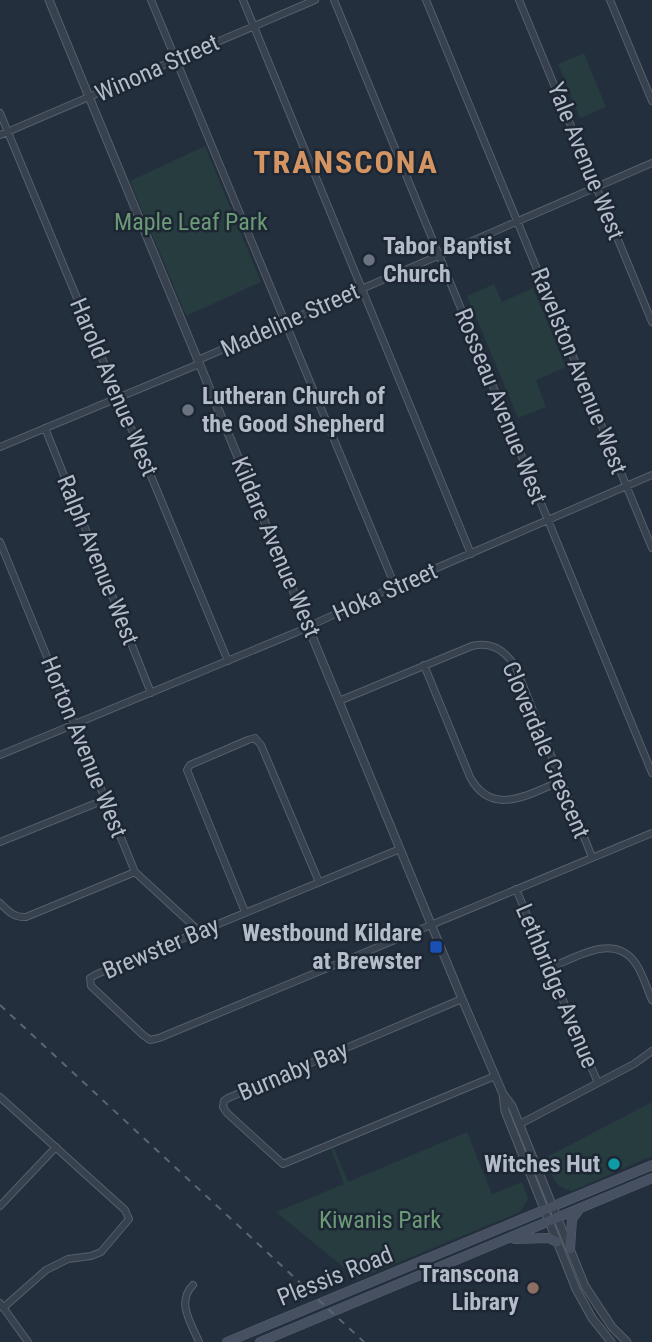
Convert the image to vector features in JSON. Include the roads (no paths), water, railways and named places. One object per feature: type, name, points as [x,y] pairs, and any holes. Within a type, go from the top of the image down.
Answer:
[{"type":"main road","name":"Plessis Road","points":[[227,1342],[550,1210],[652,1165]]},
{"type":"main road","name":"Plessis Road","points":[[263,1341],[652,1178]]},
{"type":"main road","points":[[570,1249],[572,1219],[579,1210]]},
{"type":"main road","points":[[510,1239],[550,1238],[556,1241]]},
{"type":"street","name":"Kildare Avenue West","points":[[49,0],[462,999],[503,1094],[520,1124],[550,1210]]},
{"type":"street","points":[[151,0],[395,586]]},
{"type":"street","points":[[243,0],[471,555]]},
{"type":"street","name":"Winona Street","points":[[0,135],[315,0]]},
{"type":"street","name":"Rosseau Avenue West","points":[[334,0],[652,774]]},
{"type":"street","name":"Ravelston Avenue West","points":[[426,0],[652,548]]},
{"type":"street","name":"Yale Avenue West","points":[[519,0],[652,322]]},
{"type":"street","points":[[610,0],[652,101]]},
{"type":"street","name":"Harold Avenue West","points":[[0,113],[228,661]]},
{"type":"street","name":"Madeline Street","points":[[0,447],[652,163]]},
{"type":"street","name":"Ralph Avenue West","points":[[45,428],[150,693]]},
{"type":"street","name":"Hoka Street","points":[[0,755],[228,661],[652,475]]},
{"type":"street","name":"Horton Avenue West","points":[[0,542],[135,872],[199,930]]},
{"type":"street","name":"Cloverdale Crescent","points":[[339,701],[480,644],[501,650],[516,668],[592,857]]},
{"type":"street","points":[[424,665],[475,788],[495,799],[511,800],[561,780]]},
{"type":"street","points":[[245,912],[187,770],[195,762],[248,740],[255,738],[261,745],[318,882]]},
{"type":"street","points":[[0,842],[104,800]]},
{"type":"street","points":[[432,924],[652,833]]},
{"type":"street","name":"Brewster Bay","points":[[400,849],[97,974],[90,978],[91,986],[150,1040],[432,924]]},
{"type":"street","points":[[0,903],[19,918],[26,917],[135,872]]},
{"type":"street","name":"Lethbridge Avenue","points":[[516,888],[598,1083]]},
{"type":"street","points":[[550,968],[594,949],[605,947],[621,950],[637,965],[652,1000]]},
{"type":"street","name":"Burnaby Bay","points":[[462,999],[228,1098],[223,1107],[283,1164],[495,1076]]},
{"type":"street","points":[[520,1124],[634,1064],[652,1051]]},
{"type":"street","name":"Kildare Avenue West","points":[[503,1094],[505,1111],[550,1210]]},
{"type":"street","points":[[0,1097],[125,1210],[129,1219],[101,1252],[68,1259],[46,1269],[1,1306],[28,1342]]},
{"type":"street","points":[[0,1206],[56,1147]]},
{"type":"street","points":[[550,1210],[593,1299],[612,1327],[627,1342]]},
{"type":"street","points":[[554,1221],[556,1241],[576,1289],[592,1318],[611,1342]]},
{"type":"street","points":[[193,1285],[186,1292],[184,1305],[199,1342]]},
{"type":"street","points":[[260,1328],[263,1341]]},
{"type":"railway","points":[[0,1005],[364,1342]]},
{"type":"place","name":"Tabor Baptist Church","points":[[369,260]]},
{"type":"place","name":"Lutheran Church of the Good Shepherd","points":[[188,410]]},
{"type":"place","name":"Westbound Kildare at Brewster","points":[[436,947]]},
{"type":"place","name":"Witches Hut","points":[[614,1164]]},
{"type":"place","name":"Transcona Library","points":[[533,1288]]},
{"type":"district","name":"TRANSCONA","points":[[346,162]]},
{"type":"park label","name":"Maple Leaf Park","points":[[191,222]]},
{"type":"park label","name":"Kiwanis Park","points":[[380,1220]]}]
